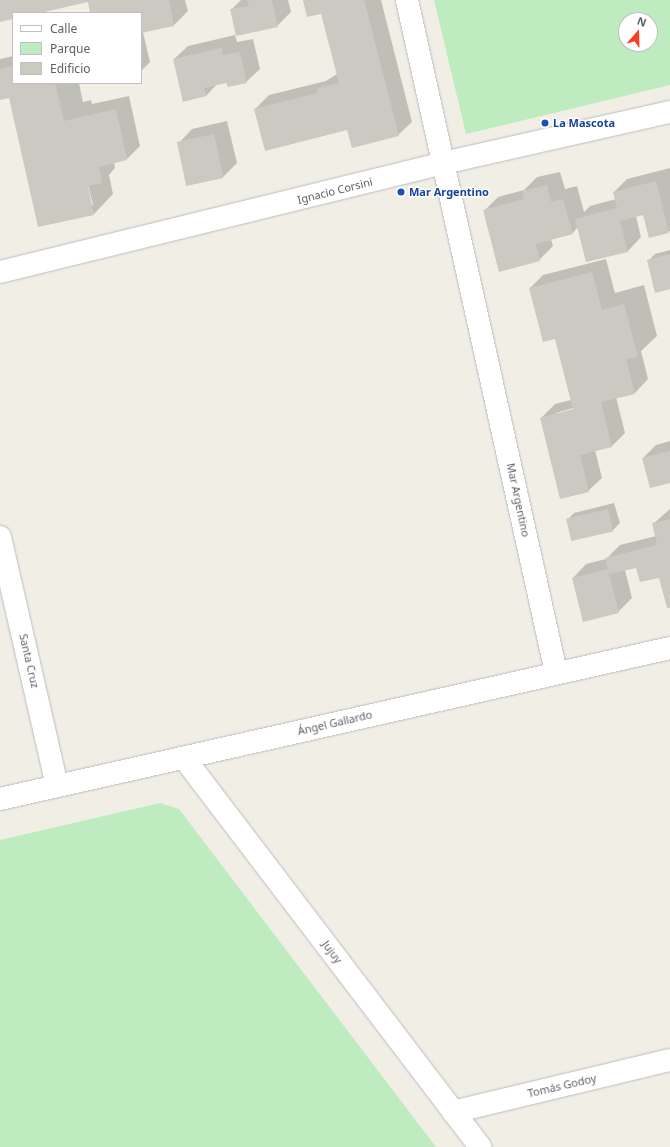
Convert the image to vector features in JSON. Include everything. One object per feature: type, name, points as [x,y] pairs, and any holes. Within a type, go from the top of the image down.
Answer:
[{"type":"street","name":"Mar Argentino","points":[[407,0],[556,672]]},
{"type":"street","name":"Ignacio Corsini","points":[[0,272],[444,163],[670,112]]},
{"type":"street","name":"Santa Cruz","points":[[0,537],[57,785]]},
{"type":"street","name":"Ángel Gallardo","points":[[0,799],[556,672],[670,648]]},
{"type":"street","name":"Jujuy","points":[[184,758],[480,1147]]},
{"type":"street","name":"Tomás Godoy","points":[[453,1112],[670,1060]]},
{"type":"green space","points":[[434,0],[670,0],[670,85],[466,134]]},
{"type":"green space","points":[[160,803],[179,809],[436,1147],[0,1147],[0,840]]},
{"type":"building","points":[[0,0],[169,0],[174,26],[142,33],[142,12],[90,12],[88,2],[44,12],[12,12],[12,19],[0,22]]},
{"type":"building","points":[[247,0],[272,0],[278,27],[236,36],[230,9],[249,6]]},
{"type":"building","points":[[303,0],[364,0],[399,136],[352,148],[347,130],[265,151],[254,109],[318,93],[317,88],[339,83],[321,14],[307,17]]},
{"type":"building","points":[[222,48],[223,55],[240,52],[247,83],[228,87],[226,83],[204,88],[206,96],[183,102],[173,59]]},
{"type":"building","points":[[12,66],[12,84],[55,84],[64,121],[116,109],[127,160],[99,167],[102,183],[88,186],[94,215],[38,227],[9,98],[0,100],[0,69]]},
{"type":"building","points":[[214,134],[223,178],[186,186],[177,142]]},
{"type":"building","points":[[656,181],[669,233],[649,238],[643,215],[620,221],[628,252],[586,262],[575,219],[617,208],[613,192]]},
{"type":"building","points":[[547,185],[551,202],[563,199],[573,234],[536,244],[540,261],[499,272],[483,210],[524,199],[522,191]]},
{"type":"building","points":[[670,254],[670,289],[655,293],[647,260]]},
{"type":"building","points":[[592,272],[602,310],[624,304],[638,357],[626,359],[635,394],[601,402],[612,447],[580,455],[589,492],[560,499],[540,418],[573,409],[555,339],[543,342],[529,288]]},
{"type":"building","points":[[670,451],[670,483],[650,488],[642,458]]},
{"type":"building","points":[[608,509],[613,531],[571,541],[566,519]]},
{"type":"building","points":[[670,519],[670,608],[667,608],[659,578],[640,582],[636,568],[609,574],[619,613],[583,622],[572,578],[608,569],[605,558],[657,545],[652,523]]},
{"type":"place","name":"La Mascota","points":[[545,123]]},
{"type":"place","name":"Mar Argentino","points":[[401,192]]}]
